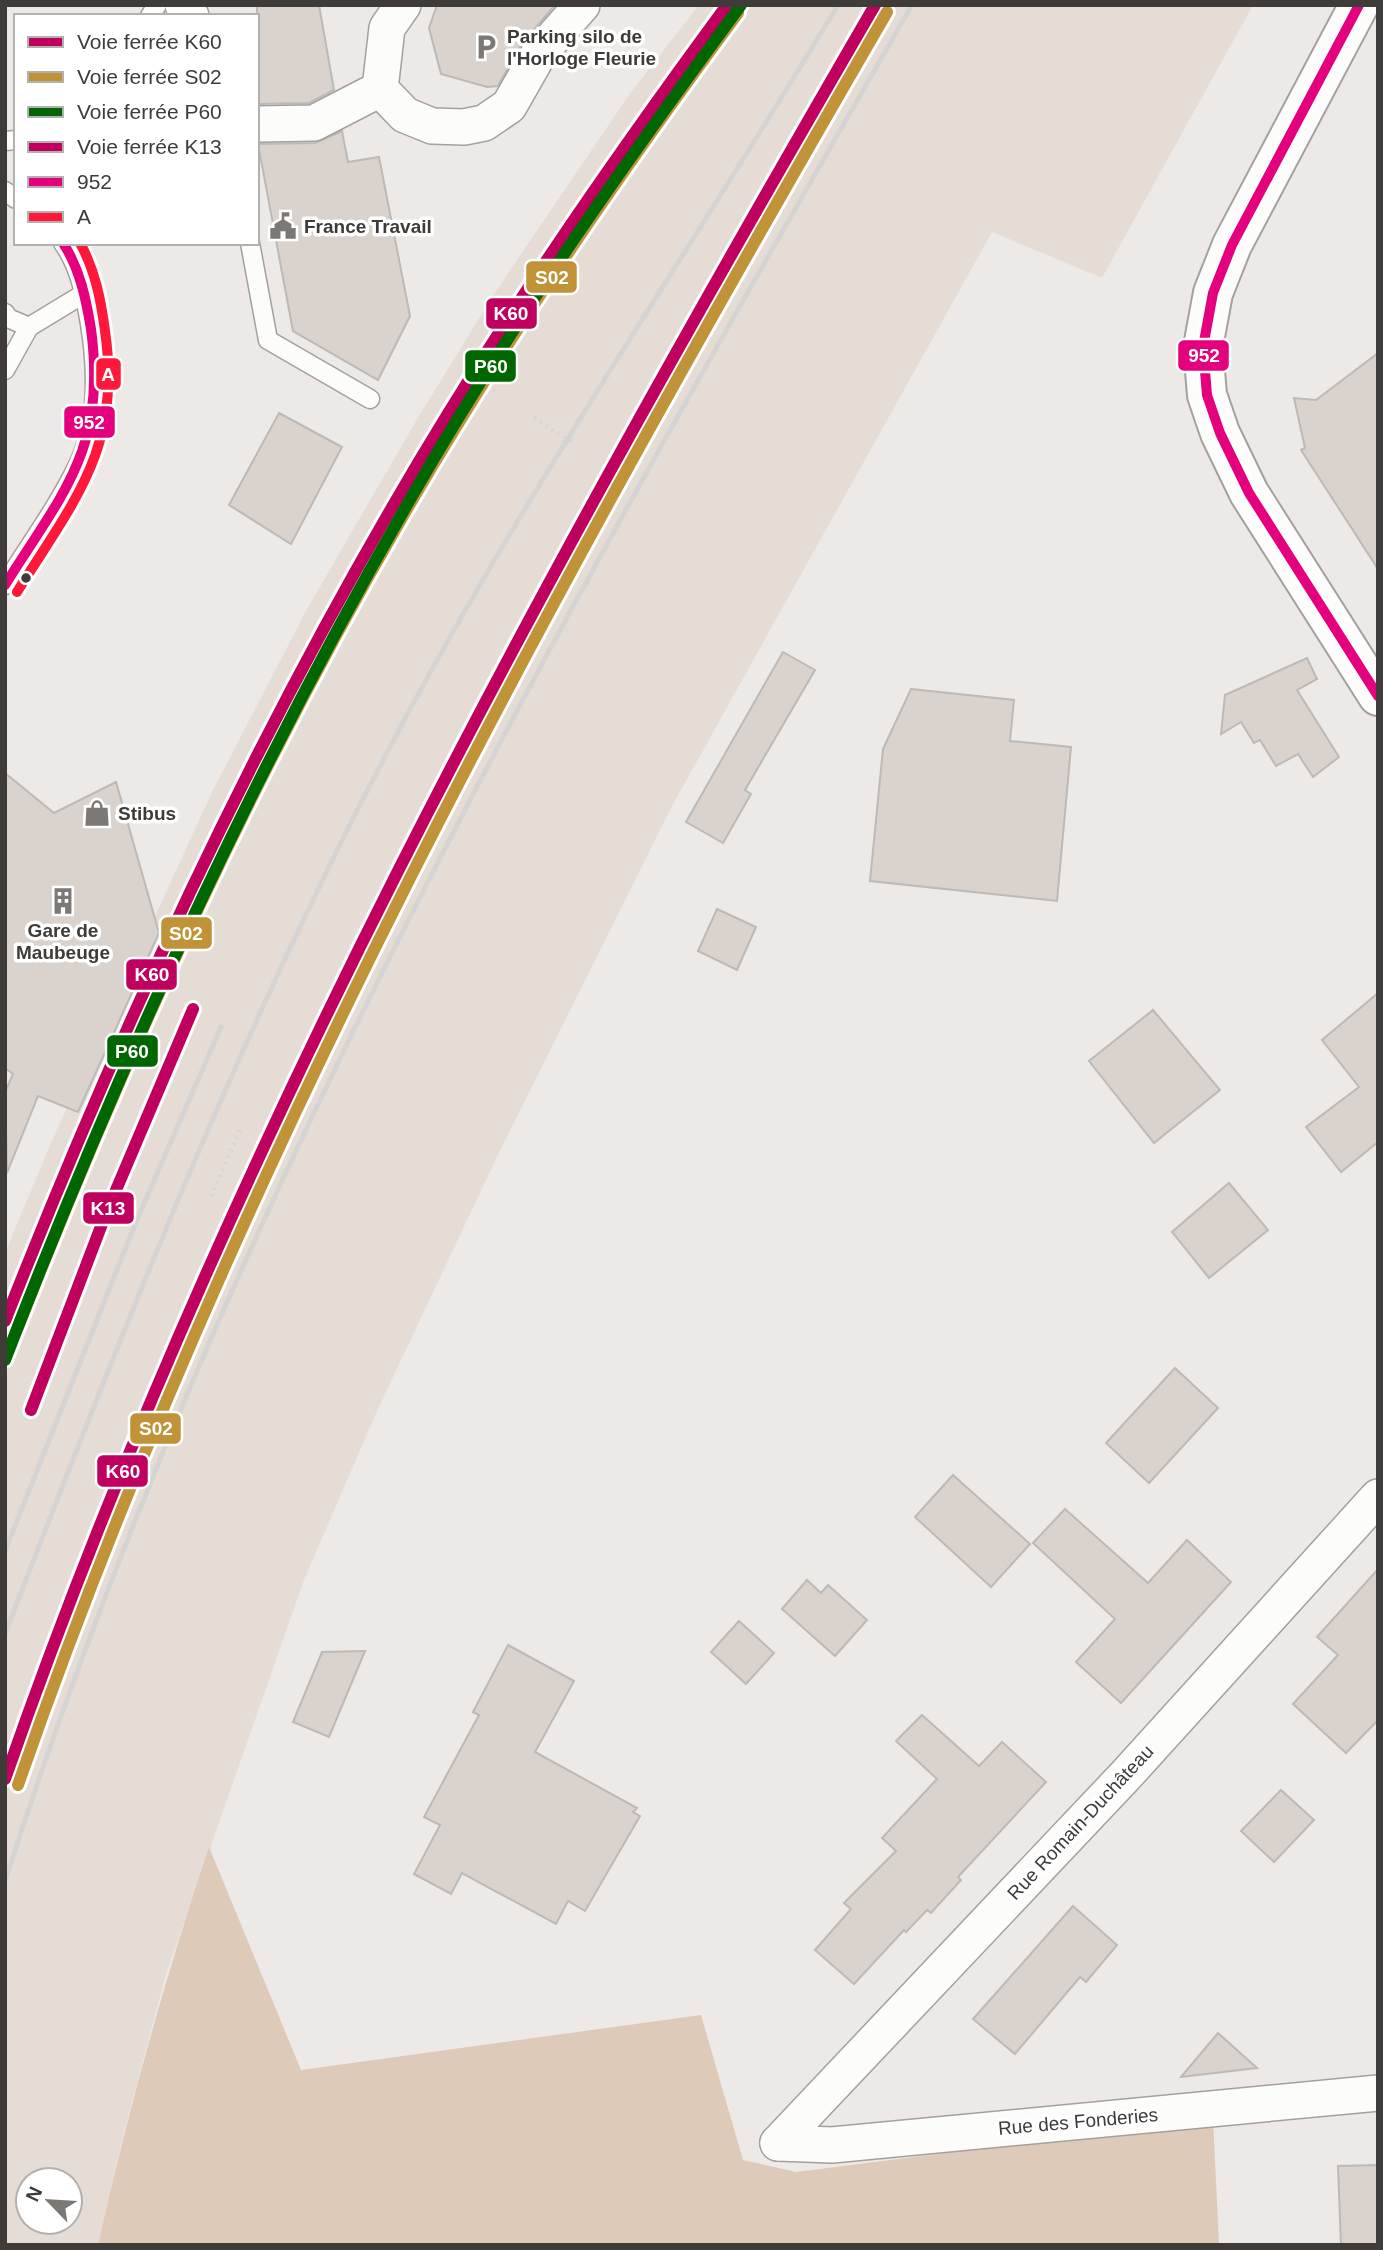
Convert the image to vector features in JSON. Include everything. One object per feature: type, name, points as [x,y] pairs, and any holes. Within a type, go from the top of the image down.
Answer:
[{"type":"main road","points":[[1359,5],[1232,245],[1213,293],[1203,347],[1207,395],[1220,433],[1249,493],[1378,695]]},
{"type":"street","points":[[380,89],[387,29],[404,5]]},
{"type":"street","points":[[380,89],[405,115],[432,126],[464,127],[484,123],[509,106],[538,55],[582,5]]},
{"type":"street","points":[[259,124],[314,123],[380,89]]},
{"type":"street","name":"Rue Romain-Duchâteau","points":[[778,2143],[1126,1775],[1378,1497]]},
{"type":"street","name":"Rue des Fonderies","points":[[778,2143],[832,2145],[1378,2093]]},
{"type":"lane","points":[[5,585],[80,460],[92,421],[95,376],[85,293],[73,257],[64,245]]},
{"type":"lane","points":[[250,245],[268,340],[370,399]]},
{"type":"lane","points":[[6,366],[29,327],[85,293]]},
{"type":"lane","points":[[5,313],[29,327]]},
{"type":"path","points":[[463,372],[499,394]]},
{"type":"path","points":[[534,418],[573,443]]},
{"type":"path","points":[[43,1084],[78,1099]]},
{"type":"path","points":[[128,1161],[159,1093]]},
{"type":"path","points":[[211,1196],[240,1130]]},
{"type":"shaded area","points":[[699,5],[1253,5],[1102,278],[992,232],[672,806],[496,1159],[377,1411],[304,1580],[166,1974],[122,2140],[98,2245],[5,2245],[5,1253],[50,1145],[212,792],[307,609],[419,416],[494,294],[631,92]]},
{"type":"shaded area","points":[[209,1847],[301,2070],[701,2015],[743,2160],[796,2172],[1213,2119],[1219,2245],[98,2245],[148,2044]]},
{"type":"building","points":[[257,5],[319,5],[334,90],[309,103],[259,104]]},
{"type":"building","name":"Parking silo de l'Horloge Fleurie","points":[[437,5],[555,5],[521,45],[498,86],[487,87],[441,74],[429,28]]},
{"type":"building","points":[[342,131],[348,162],[379,157],[410,316],[378,380],[293,331],[259,144],[315,143]]},
{"type":"building","points":[[1378,353],[1378,569],[1301,450],[1305,448],[1294,398],[1316,400]]},
{"type":"building","points":[[279,413],[342,447],[291,544],[229,505]]},
{"type":"building","points":[[783,652],[815,670],[745,790],[751,794],[723,843],[686,822]]},
{"type":"building","points":[[1307,658],[1317,679],[1297,690],[1339,757],[1313,777],[1298,754],[1276,766],[1260,740],[1254,743],[1241,722],[1221,734],[1225,695]]},
{"type":"building","points":[[911,689],[1014,700],[1010,741],[1071,747],[1057,901],[870,881],[883,749]]},
{"type":"building","points":[[5,773],[54,813],[116,782],[159,933],[78,1112],[38,1096],[7,1173],[5,1092],[13,1074],[5,1068]]},
{"type":"building","points":[[717,909],[756,927],[737,970],[698,951]]},
{"type":"building","points":[[1378,993],[1378,1142],[1341,1172],[1306,1127],[1359,1087],[1322,1040]]},
{"type":"building","points":[[1153,1010],[1220,1090],[1154,1143],[1089,1061]]},
{"type":"building","points":[[1229,1183],[1268,1230],[1209,1278],[1172,1232]]},
{"type":"building","points":[[1175,1368],[1218,1408],[1149,1483],[1106,1443]]},
{"type":"building","points":[[953,1475],[1030,1544],[991,1587],[915,1517]]},
{"type":"building","points":[[1065,1509],[1148,1583],[1187,1540],[1231,1582],[1121,1703],[1076,1662],[1115,1619],[1033,1543]]},
{"type":"building","points":[[1378,1569],[1378,1720],[1346,1753],[1293,1704],[1338,1655],[1317,1637]]},
{"type":"building","points":[[807,1580],[821,1593],[828,1585],[867,1620],[835,1656],[782,1609]]},
{"type":"building","points":[[739,1621],[774,1653],[746,1684],[711,1652]]},
{"type":"building","points":[[508,1645],[574,1681],[535,1752],[637,1808],[633,1812],[640,1816],[585,1911],[568,1901],[556,1924],[462,1873],[451,1894],[414,1874],[440,1825],[424,1817],[479,1715],[473,1712]]},
{"type":"building","points":[[365,1651],[329,1737],[293,1722],[322,1652]]},
{"type":"building","points":[[922,1715],[979,1766],[1002,1742],[1046,1782],[958,1877],[961,1880],[931,1913],[927,1910],[906,1932],[904,1930],[854,1984],[815,1950],[851,1909],[844,1903],[896,1851],[882,1838],[937,1779],[896,1741]]},
{"type":"building","points":[[1281,1790],[1314,1820],[1274,1862],[1241,1831]]},
{"type":"building","points":[[1073,1906],[1117,1945],[1086,1982],[1080,1977],[1015,2054],[973,2019]]},
{"type":"building","points":[[1218,2033],[1257,2068],[1181,2077]]},
{"type":"building","points":[[1378,2165],[1378,2245],[1341,2245],[1338,2166]]},
{"type":"railway","points":[[5,1634],[188,1176],[237,1063],[342,840],[399,730],[503,545],[838,5]]},
{"type":"railway","points":[[5,1881],[91,1634],[188,1392],[294,1154],[409,920],[529,688],[654,459],[912,5]]},
{"type":"railway","points":[[5,1551],[136,1222],[221,1027]]},
{"type":"rail line","name":"K60","points":[[5,1321],[90,1113],[183,908],[282,706],[336,607],[469,379],[552,252],[727,5]]},
{"type":"rail line","name":"P60","points":[[5,1360],[142,1029],[243,813],[353,600],[449,432],[528,307],[611,185],[741,5]]},
{"type":"rail line","name":"K60","points":[[5,1779],[91,1547],[186,1319],[289,1094],[398,872],[512,652],[630,435],[875,5]]},
{"type":"rail line","name":"S02","points":[[18,1785],[104,1553],[199,1325],[301,1100],[410,878],[524,659],[643,441],[887,12]]},
{"type":"rail line","name":"S02","points":[[18,1327],[103,1119],[195,914],[244,813],[348,614],[481,386],[606,197],[738,13]]},
{"type":"rail line","name":"K13","points":[[31,1410],[105,1216],[193,1009]]},
{"type":"transit line","name":"952","points":[[1359,5],[1232,245],[1213,293],[1203,347],[1207,395],[1220,433],[1249,493],[1378,696]]},
{"type":"transit line","name":"952","points":[[5,585],[46,522],[76,466],[93,406],[91,329],[78,274],[64,245]]},
{"type":"transit line","name":"A","points":[[17,592],[58,528],[89,471],[107,408],[108,372],[103,319],[93,275],[81,245]]},
{"type":"place","name":"Parking silo de l'Horloge Fleurie","points":[[486,47]]},
{"type":"place","name":"France Travail","points":[[283,226]]},
{"type":"place","name":"Stibus","points":[[97,813]]},
{"type":"place","name":"Gare de Maubeuge","points":[[63,901]]}]
